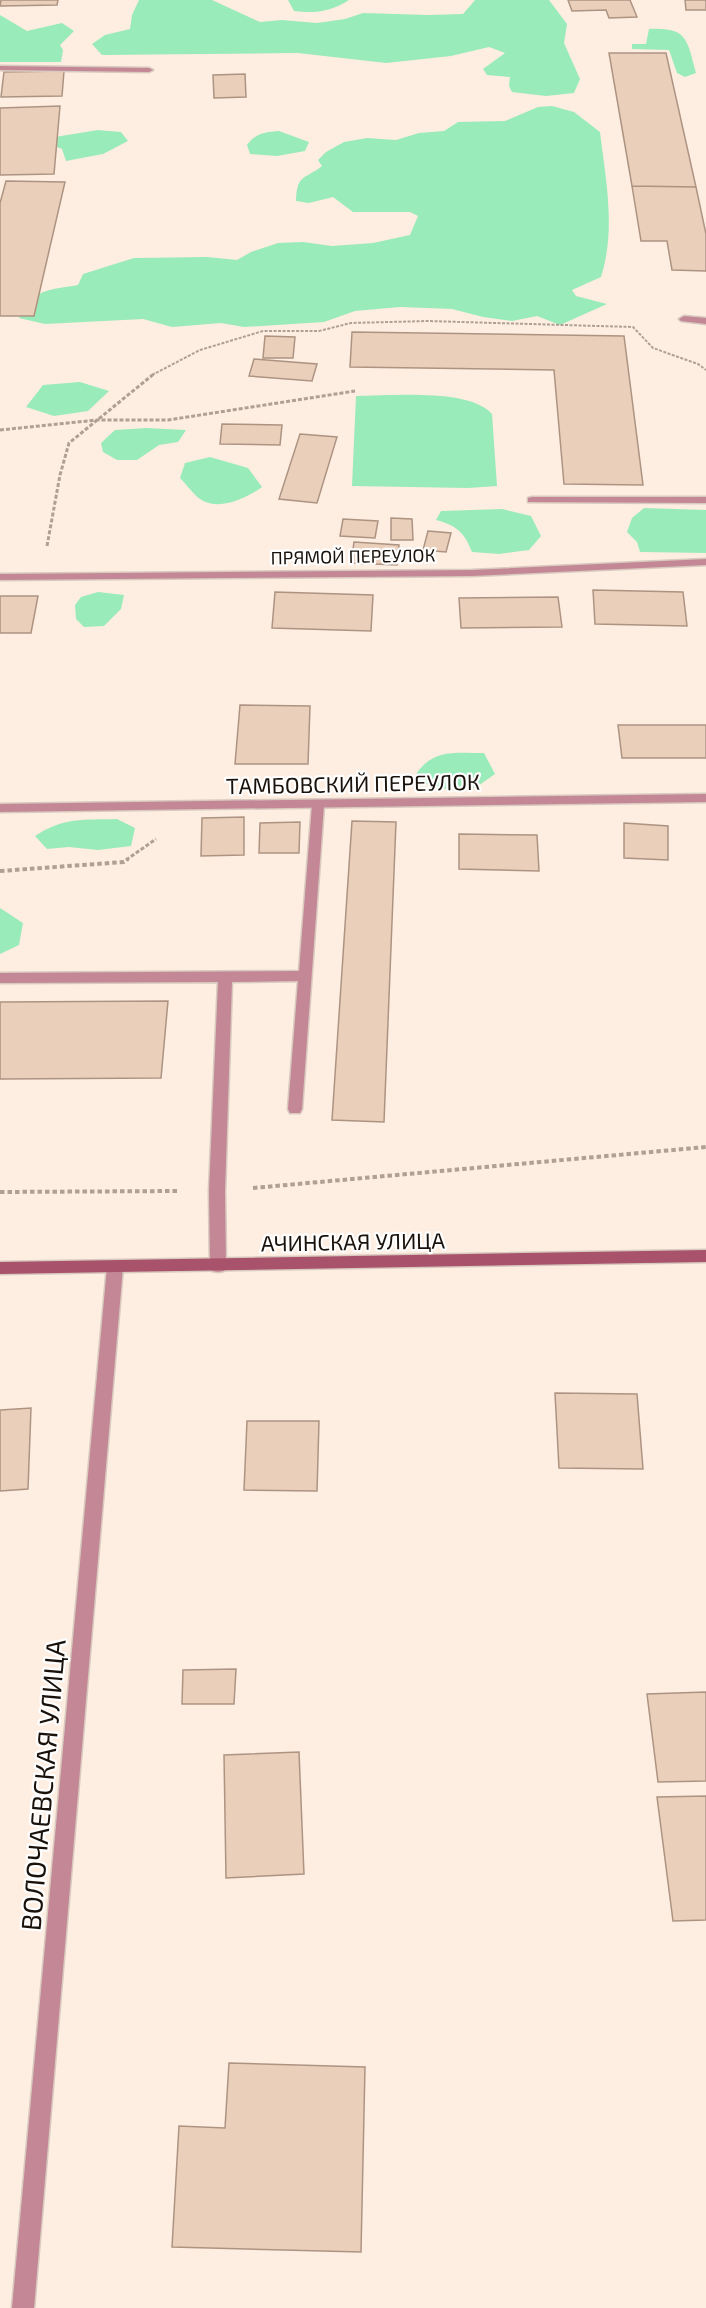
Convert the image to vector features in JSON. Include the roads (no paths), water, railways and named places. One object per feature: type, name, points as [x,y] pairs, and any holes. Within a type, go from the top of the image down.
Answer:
[{"type":"street","points":[[0,68],[148,70]]},
{"type":"street","points":[[684,319],[706,321]]},
{"type":"street","points":[[532,500],[706,500]]},
{"type":"street","name":"ПРЯМОЙ ПЕРЕУЛОК","points":[[0,577],[472,573],[706,562]]},
{"type":"street","name":"ТАМБОВСКИЙ ПЕРЕУЛОК","points":[[0,808],[318,806],[706,798]]},
{"type":"street","points":[[295,1109],[303,976],[318,806]]},
{"type":"street","points":[[0,978],[303,976]]},
{"type":"street","points":[[219,1266],[217,1191],[225,977]]},
{"type":"street","name":"АЧИНСКАЯ УЛИЦА","points":[[0,1268],[706,1256]]},
{"type":"street","name":"ВОЛОЧАЕВСКАЯ УЛИЦА","points":[[22,2308],[115,1267]]}]
